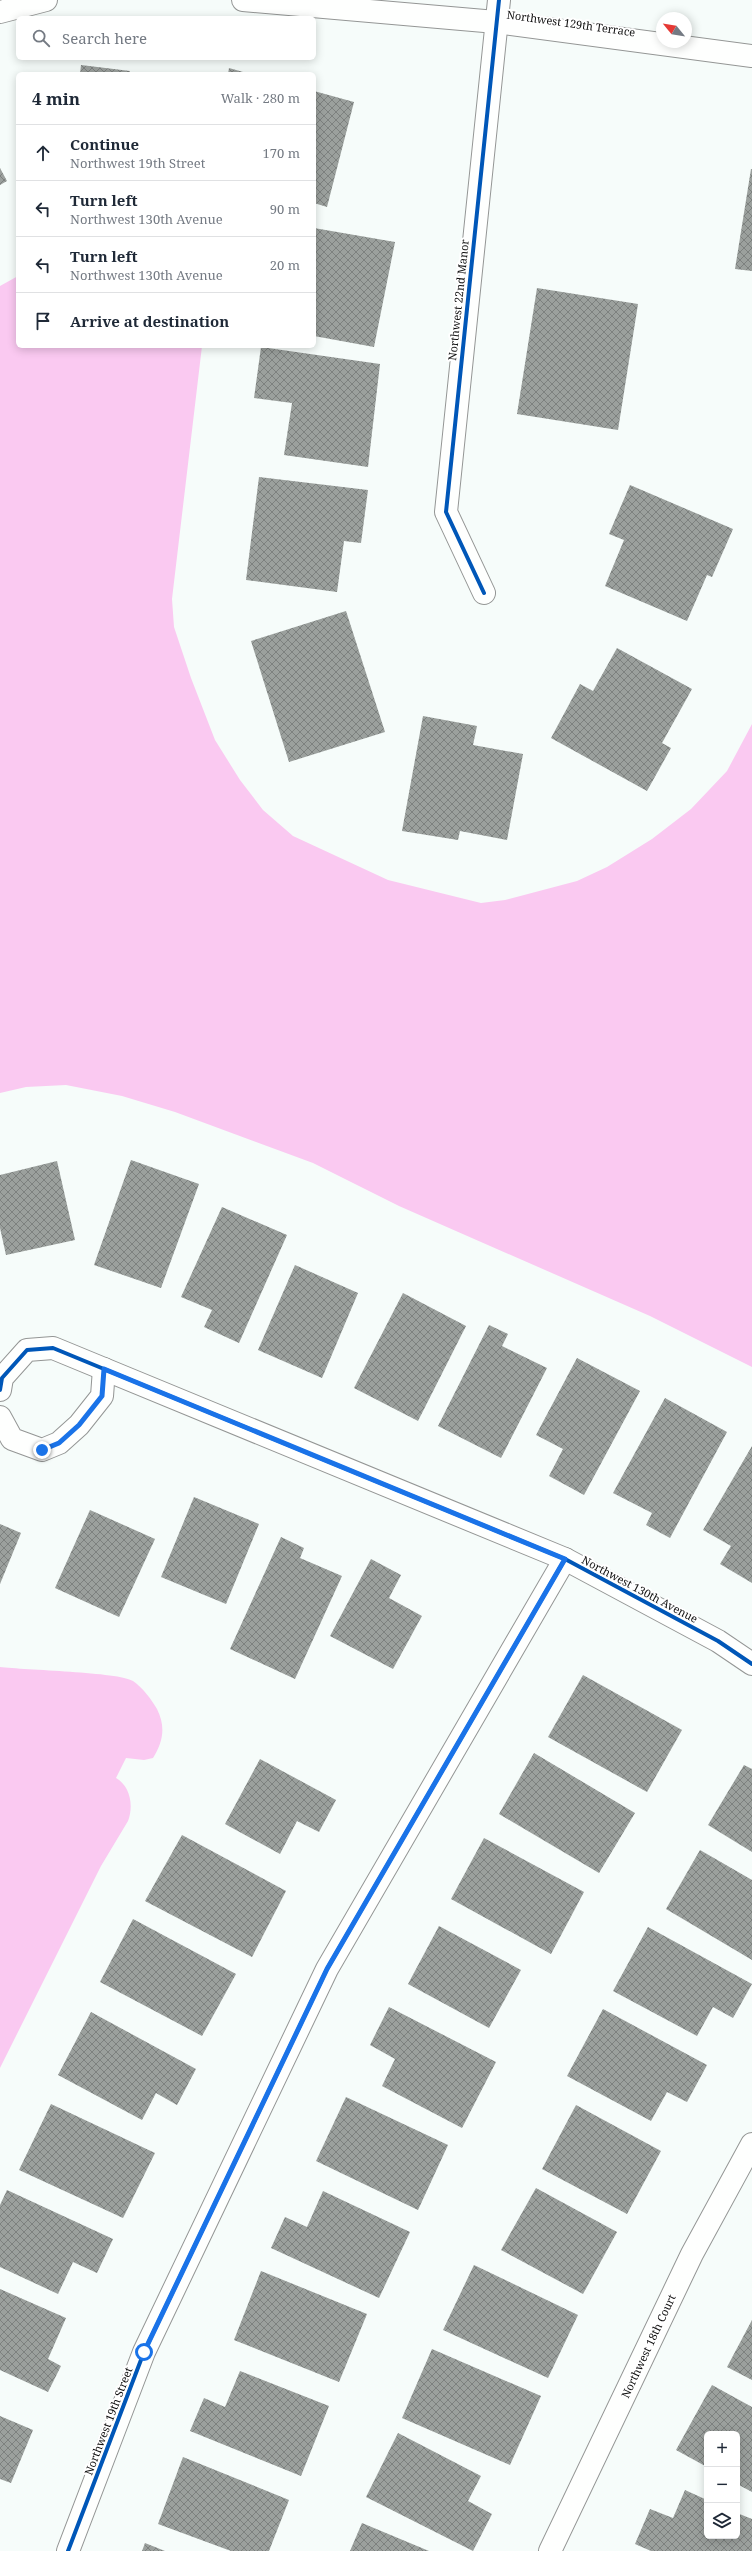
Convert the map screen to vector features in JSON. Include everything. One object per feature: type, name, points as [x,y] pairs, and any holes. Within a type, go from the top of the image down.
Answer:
[{"type":"street","points":[[0,12],[46,0]]},
{"type":"street","name":"Northwest 129th Terrace","points":[[243,0],[496,22],[752,56]]},
{"type":"street","name":"Northwest 22nd Manor","points":[[484,593],[446,512],[498,0]]},
{"type":"street","name":"Northwest 130th Avenue","points":[[0,1390],[2,1378],[27,1350],[54,1348],[565,1559],[718,1641],[752,1664]]},
{"type":"street","points":[[0,1417],[12,1439],[42,1450],[59,1443],[79,1425],[102,1396],[104,1369]]},
{"type":"street","name":"Northwest 19th Street","points":[[68,2551],[144,2352],[327,1969],[565,1559]]},
{"type":"street","name":"Northwest 18th Court","points":[[550,2551],[692,2254],[752,2144]]},
{"type":"shaded area","points":[[16,277],[16,348],[202,348],[172,599],[174,627],[191,678],[215,740],[240,780],[263,810],[293,836],[388,880],[481,903],[505,900],[577,881],[607,867],[652,839],[691,809],[727,771],[752,724],[752,1367],[650,1316],[399,1206],[313,1163],[175,1112],[122,1096],[66,1085],[26,1087],[0,1093],[0,286]]},
{"type":"shaded area","points":[[0,1667],[110,1675],[133,1681],[143,1690],[155,1705],[162,1722],[162,1734],[159,1746],[153,1758],[144,1760],[126,1758],[116,1778],[125,1786],[130,1796],[131,1809],[128,1821],[101,1866],[0,2068]]},
{"type":"building","points":[[81,65],[130,71],[130,72],[80,72]]},
{"type":"building","points":[[229,68],[243,72],[228,72]]},
{"type":"building","points":[[316,92],[354,102],[327,207],[316,204]]},
{"type":"building","points":[[0,168],[7,181],[0,185]]},
{"type":"building","points":[[752,169],[752,271],[735,269]]},
{"type":"building","points":[[316,228],[395,242],[374,347],[316,336]]},
{"type":"building","points":[[537,288],[638,304],[618,430],[517,414]]},
{"type":"building","points":[[261,348],[380,364],[368,467],[284,455],[292,403],[254,398]]},
{"type":"building","points":[[259,477],[368,490],[361,543],[344,541],[337,592],[246,580]]},
{"type":"building","points":[[630,485],[733,529],[712,577],[707,575],[687,621],[605,586],[624,540],[609,534]]},
{"type":"building","points":[[346,611],[385,732],[289,762],[251,641]]},
{"type":"building","points":[[617,648],[692,689],[662,743],[671,748],[647,791],[551,738],[580,684],[593,691]]},
{"type":"building","points":[[423,716],[477,726],[473,745],[523,754],[507,840],[460,831],[458,840],[402,831]]},
{"type":"building","points":[[131,1160],[199,1184],[161,1288],[94,1265]]},
{"type":"building","points":[[57,1161],[75,1240],[6,1255],[0,1228],[0,1175]]},
{"type":"building","points":[[222,1207],[287,1235],[239,1343],[204,1327],[212,1310],[181,1297]]},
{"type":"building","points":[[295,1265],[358,1293],[322,1378],[258,1350]]},
{"type":"building","points":[[403,1293],[466,1326],[418,1421],[354,1388]]},
{"type":"building","points":[[489,1325],[508,1334],[502,1346],[547,1368],[501,1458],[438,1426]]},
{"type":"building","points":[[577,1358],[640,1391],[584,1495],[549,1476],[563,1449],[536,1435]]},
{"type":"building","points":[[665,1398],[727,1432],[670,1538],[646,1525],[652,1513],[613,1493]]},
{"type":"building","points":[[752,1446],[752,1583],[720,1564],[731,1546],[703,1530]]},
{"type":"building","points":[[194,1497],[259,1524],[226,1604],[161,1577]]},
{"type":"building","points":[[90,1510],[155,1539],[119,1617],[55,1588]]},
{"type":"building","points":[[0,1524],[21,1533],[0,1584]]},
{"type":"building","points":[[281,1537],[304,1548],[300,1558],[342,1576],[295,1679],[230,1649]]},
{"type":"building","points":[[371,1559],[401,1575],[389,1598],[422,1616],[393,1669],[330,1636]]},
{"type":"building","points":[[583,1675],[682,1730],[647,1792],[548,1737]]},
{"type":"building","points":[[534,1753],[635,1813],[599,1873],[499,1814]]},
{"type":"building","points":[[260,1759],[336,1800],[319,1832],[297,1821],[280,1854],[225,1824]]},
{"type":"building","points":[[744,1765],[752,1769],[752,1852],[708,1825]]},
{"type":"building","points":[[182,1835],[286,1891],[252,1957],[145,1901]]},
{"type":"building","points":[[484,1838],[584,1892],[551,1954],[451,1899]]},
{"type":"building","points":[[700,1850],[752,1880],[752,1960],[666,1909]]},
{"type":"building","points":[[133,1919],[236,1974],[202,2036],[100,1982]]},
{"type":"building","points":[[439,1926],[521,1970],[489,2028],[408,1984]]},
{"type":"building","points":[[648,1927],[752,1984],[733,2018],[713,2007],[697,2036],[613,1991]]},
{"type":"building","points":[[389,2007],[496,2062],[462,2128],[382,2086],[395,2059],[370,2045]]},
{"type":"building","points":[[603,2009],[707,2065],[687,2102],[667,2092],[651,2121],[567,2076]]},
{"type":"building","points":[[91,2012],[196,2069],[177,2105],[156,2093],[142,2120],[58,2075]]},
{"type":"building","points":[[346,2097],[448,2145],[418,2210],[316,2161]]},
{"type":"building","points":[[51,2104],[155,2153],[123,2218],[19,2170]]},
{"type":"building","points":[[576,2105],[661,2151],[627,2214],[542,2169]]},
{"type":"building","points":[[536,2188],[617,2232],[583,2294],[501,2250]]},
{"type":"building","points":[[7,2190],[113,2239],[97,2273],[73,2262],[58,2294],[0,2267],[0,2205]]},
{"type":"building","points":[[323,2191],[410,2232],[379,2298],[271,2248],[285,2217],[307,2227]]},
{"type":"building","points":[[474,2265],[578,2315],[548,2378],[443,2330]]},
{"type":"building","points":[[261,2271],[367,2314],[339,2382],[234,2340]]},
{"type":"building","points":[[0,2289],[66,2318],[48,2359],[61,2366],[48,2392],[0,2370]]},
{"type":"building","points":[[752,2320],[752,2380],[727,2367]]},
{"type":"building","points":[[432,2349],[541,2396],[510,2465],[402,2418]]},
{"type":"building","points":[[240,2371],[329,2406],[301,2476],[190,2431],[204,2398],[225,2407]]},
{"type":"building","points":[[712,2385],[752,2407],[752,2492],[740,2486],[740,2431],[704,2431],[704,2465],[676,2450]]},
{"type":"building","points":[[0,2416],[33,2430],[11,2483],[0,2479]]},
{"type":"building","points":[[398,2433],[481,2476],[468,2501],[492,2514],[473,2551],[366,2497]]},
{"type":"building","points":[[183,2457],[289,2500],[269,2551],[231,2551],[158,2524]]},
{"type":"building","points":[[685,2490],[704,2499],[704,2539],[740,2539],[740,2514],[752,2519],[752,2551],[651,2551],[635,2544],[650,2509],[673,2518]]},
{"type":"building","points":[[362,2523],[429,2551],[350,2551]]},
{"type":"building","points":[[145,2543],[165,2551],[142,2551]]},
{"type":"cycle path","points":[[484,593],[446,512],[499,0]]},
{"type":"cycle path","points":[[0,1390],[2,1378],[27,1350],[53,1348],[565,1559],[718,1641],[752,1664]]},
{"type":"cycle path","points":[[68,2551],[144,2352],[327,1969],[565,1559]]},
{"type":"route","points":[[42,1450],[59,1443],[79,1425],[102,1396],[104,1369],[139,1385],[565,1559],[327,1969],[144,2352]]}]
